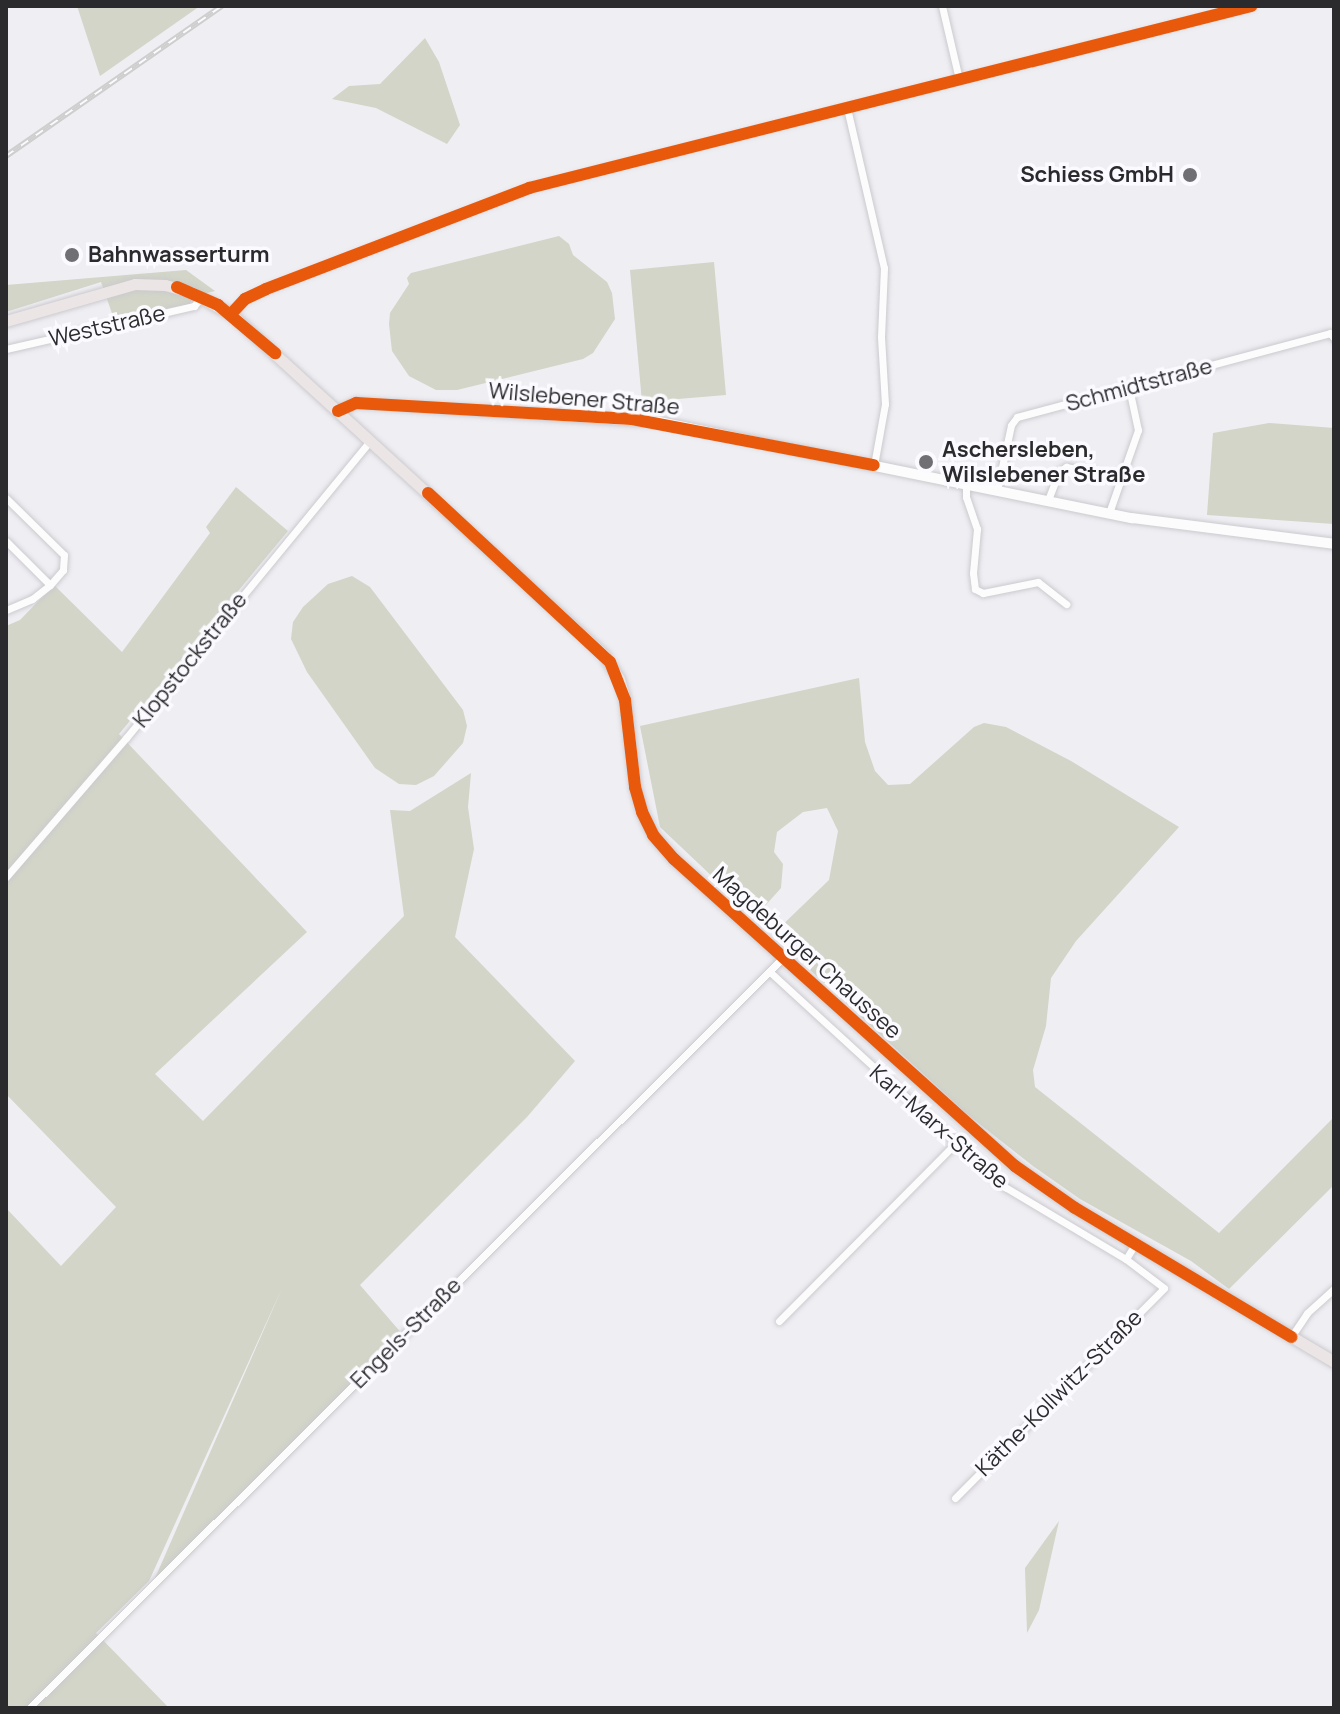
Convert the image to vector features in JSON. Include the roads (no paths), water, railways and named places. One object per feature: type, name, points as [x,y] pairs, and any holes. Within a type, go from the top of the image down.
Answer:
[{"type":"main road","name":"Magdeburger Chaussee","points":[[6,321],[135,284],[165,285],[202,296],[231,314],[604,655],[622,688],[635,787],[653,835],[674,859],[995,1150],[1056,1196],[1334,1362]]},
{"type":"street","points":[[942,6],[959,79]]},
{"type":"street","points":[[231,314],[245,299],[529,188],[1251,6]]},
{"type":"street","points":[[847,108],[884,268],[881,337],[885,404],[874,465]]},
{"type":"street","name":"Weststraße","points":[[6,349],[194,306],[202,296]]},
{"type":"street","name":"Schmidtstraße","points":[[997,490],[1013,420],[1330,333],[1334,338]]},
{"type":"street","points":[[1113,514],[1120,478],[1138,430],[1129,388]]},
{"type":"street","name":"Wilslebener Straße","points":[[338,411],[356,403],[632,419],[1113,514],[1334,544]]},
{"type":"street","name":"Klopstockstraße","points":[[6,877],[126,738],[370,441]]},
{"type":"street","points":[[1048,500],[1059,472],[1066,467],[1120,478]]},
{"type":"street","points":[[966,484],[966,497],[977,529],[973,573],[975,589],[983,593],[1038,582],[1066,604]]},
{"type":"street","points":[[6,498],[64,555],[63,570],[50,585],[32,599],[6,610]]},
{"type":"street","points":[[6,541],[50,585]]},
{"type":"street","name":"Engels-Straße","points":[[29,1708],[783,958]]},
{"type":"street","name":"Karl-Marx-Straße","points":[[770,972],[955,1144],[1024,1200],[1126,1259],[1164,1288]]},
{"type":"street","points":[[779,1321],[955,1144]]},
{"type":"street","points":[[1126,1259],[1135,1244]]},
{"type":"street","name":"Käthe-Kollwitz-Straße","points":[[955,1498],[1164,1288]]},
{"type":"street","points":[[1291,1337],[1307,1313],[1334,1289]]},
{"type":"railway","points":[[6,156],[222,6]]},
{"type":"place","name":"Schiess GmbH","points":[[1190,175]]},
{"type":"place","name":"Bahnwasserturm","points":[[72,255]]},
{"type":"place","name":"Aschersleben, Wilslebener Straße","points":[[926,462]]}]
